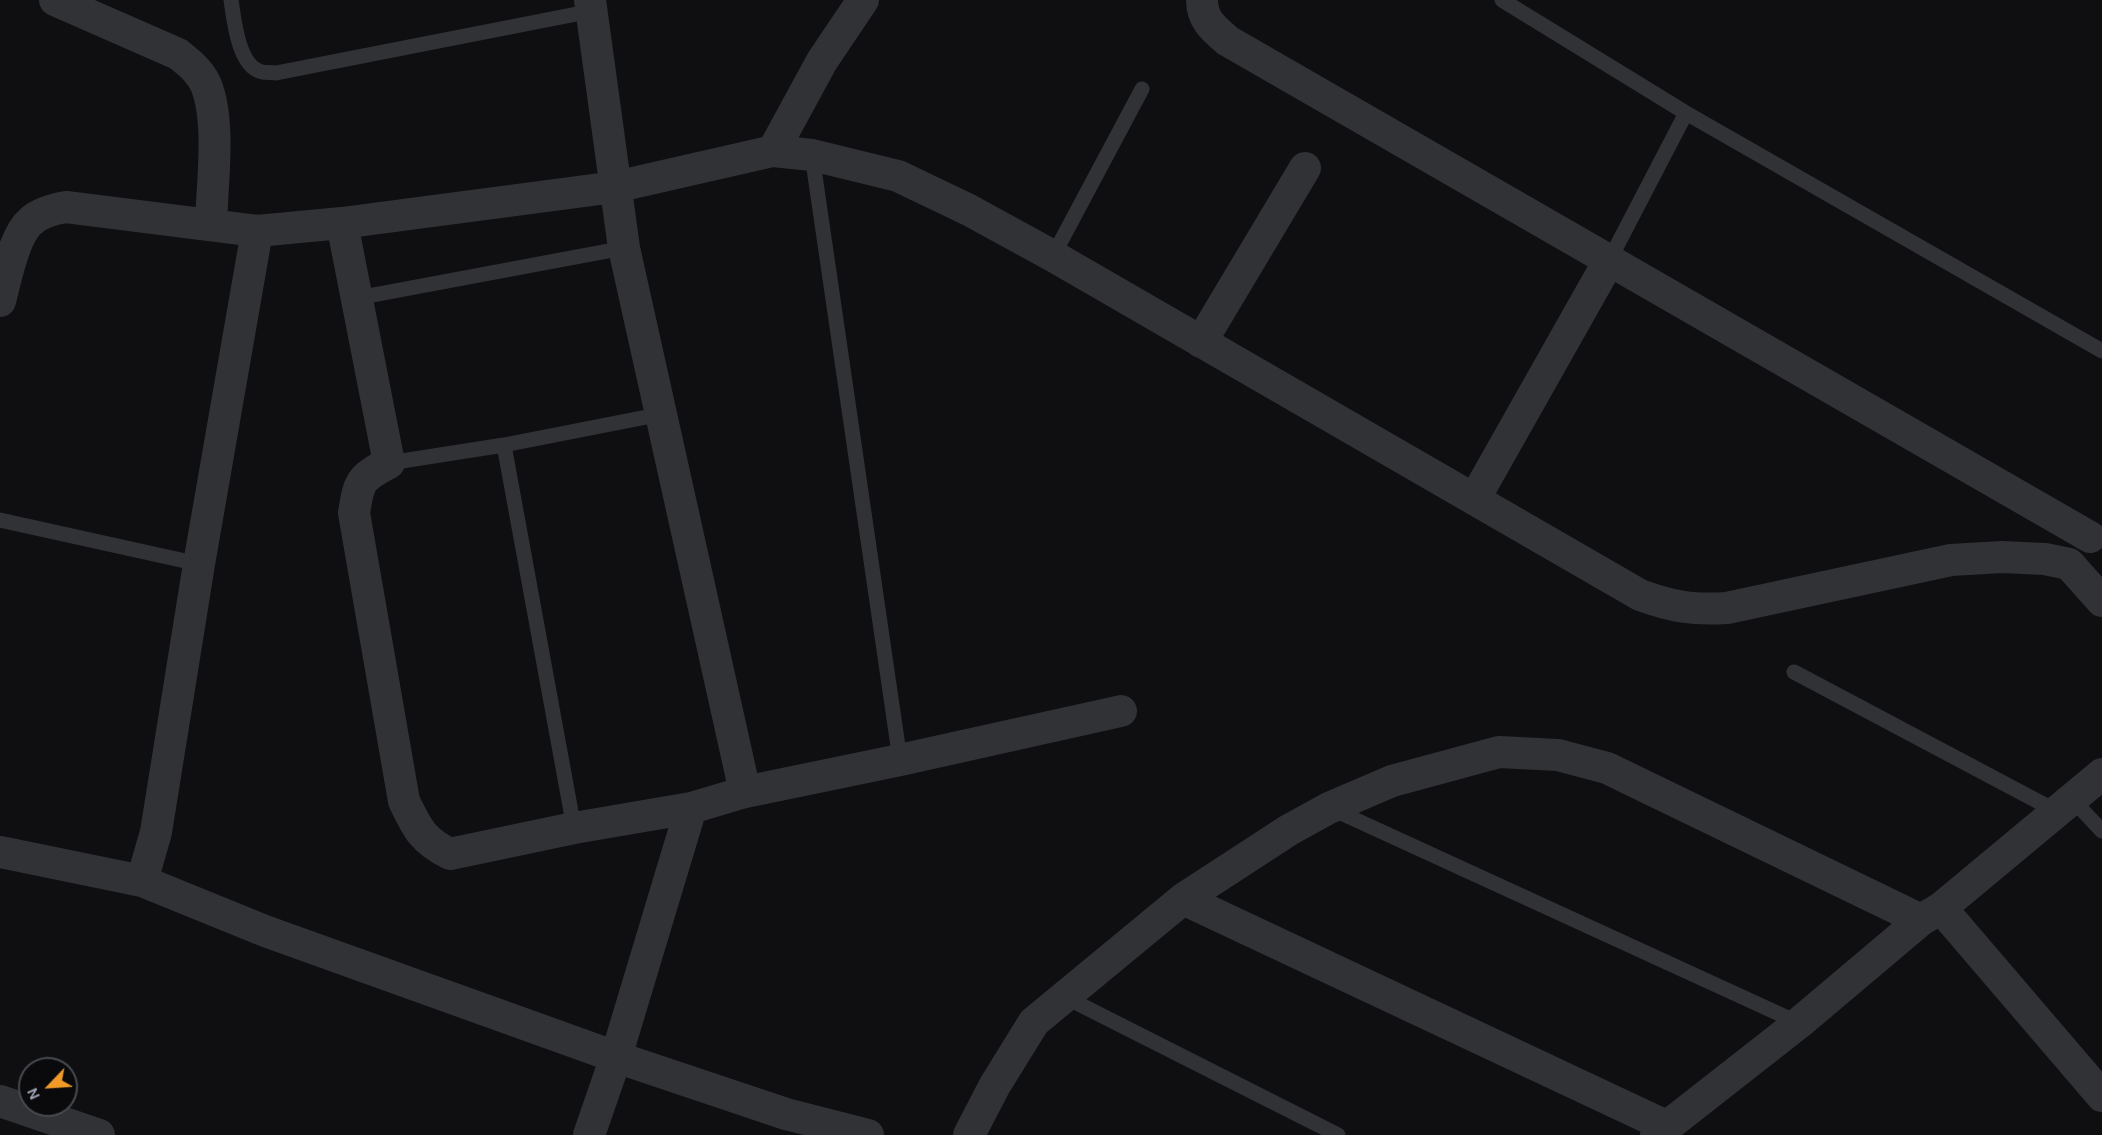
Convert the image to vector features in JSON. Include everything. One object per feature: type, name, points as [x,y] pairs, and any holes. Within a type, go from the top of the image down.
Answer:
[{"type":"street","points":[[55,0],[178,54],[195,68],[206,85],[214,121],[211,225]]},
{"type":"street","points":[[773,151],[822,61],[863,0]]},
{"type":"street","points":[[1202,0],[1209,25],[1228,40],[1610,259],[2096,529],[2069,564]]},
{"type":"street","points":[[591,5],[624,248],[746,792]]},
{"type":"street","points":[[0,301],[21,233],[30,221],[49,210],[66,207],[257,231],[342,223],[615,187],[773,151],[812,155],[898,176],[969,210],[1053,256],[1640,595],[1668,605],[1699,609],[1726,608],[1951,560],[2002,557],[2045,559],[2069,564],[2102,601]]},
{"type":"street","points":[[1201,342],[1305,168]]},
{"type":"street","points":[[342,223],[389,463],[369,473],[358,486],[354,513],[404,801],[418,829],[433,845],[450,854],[574,828],[691,808],[746,792],[1121,711]]},
{"type":"street","points":[[142,881],[156,832],[257,231]]},
{"type":"street","points":[[1474,498],[1610,259]]},
{"type":"street","points":[[969,1135],[995,1085],[1034,1022],[1183,899],[1289,830],[1329,808],[1392,781],[1499,752],[1558,755],[1607,768],[1931,914],[2102,1096]]},
{"type":"street","points":[[1183,899],[1661,1130],[1799,1023],[2102,774]]},
{"type":"street","points":[[590,1135],[616,1057],[691,808]]},
{"type":"street","points":[[0,852],[142,881],[265,931],[616,1057],[786,1114],[868,1135]]},
{"type":"street","points":[[0,1101],[99,1135]]},
{"type":"lane","points":[[231,0],[241,49],[250,65],[260,72],[276,72],[591,5]]},
{"type":"lane","points":[[1502,0],[1686,113],[2102,351]]},
{"type":"lane","points":[[1053,256],[1142,89]]},
{"type":"lane","points":[[1610,259],[1686,113]]},
{"type":"lane","points":[[812,155],[900,760]]},
{"type":"lane","points":[[357,298],[624,248]]},
{"type":"lane","points":[[389,463],[504,445],[662,414]]},
{"type":"lane","points":[[504,445],[574,828]]},
{"type":"lane","points":[[0,520],[200,564]]},
{"type":"lane","points":[[1794,672],[2063,805],[2102,831]]},
{"type":"lane","points":[[1329,808],[1799,1023]]},
{"type":"lane","points":[[1065,997],[1338,1135]]}]
